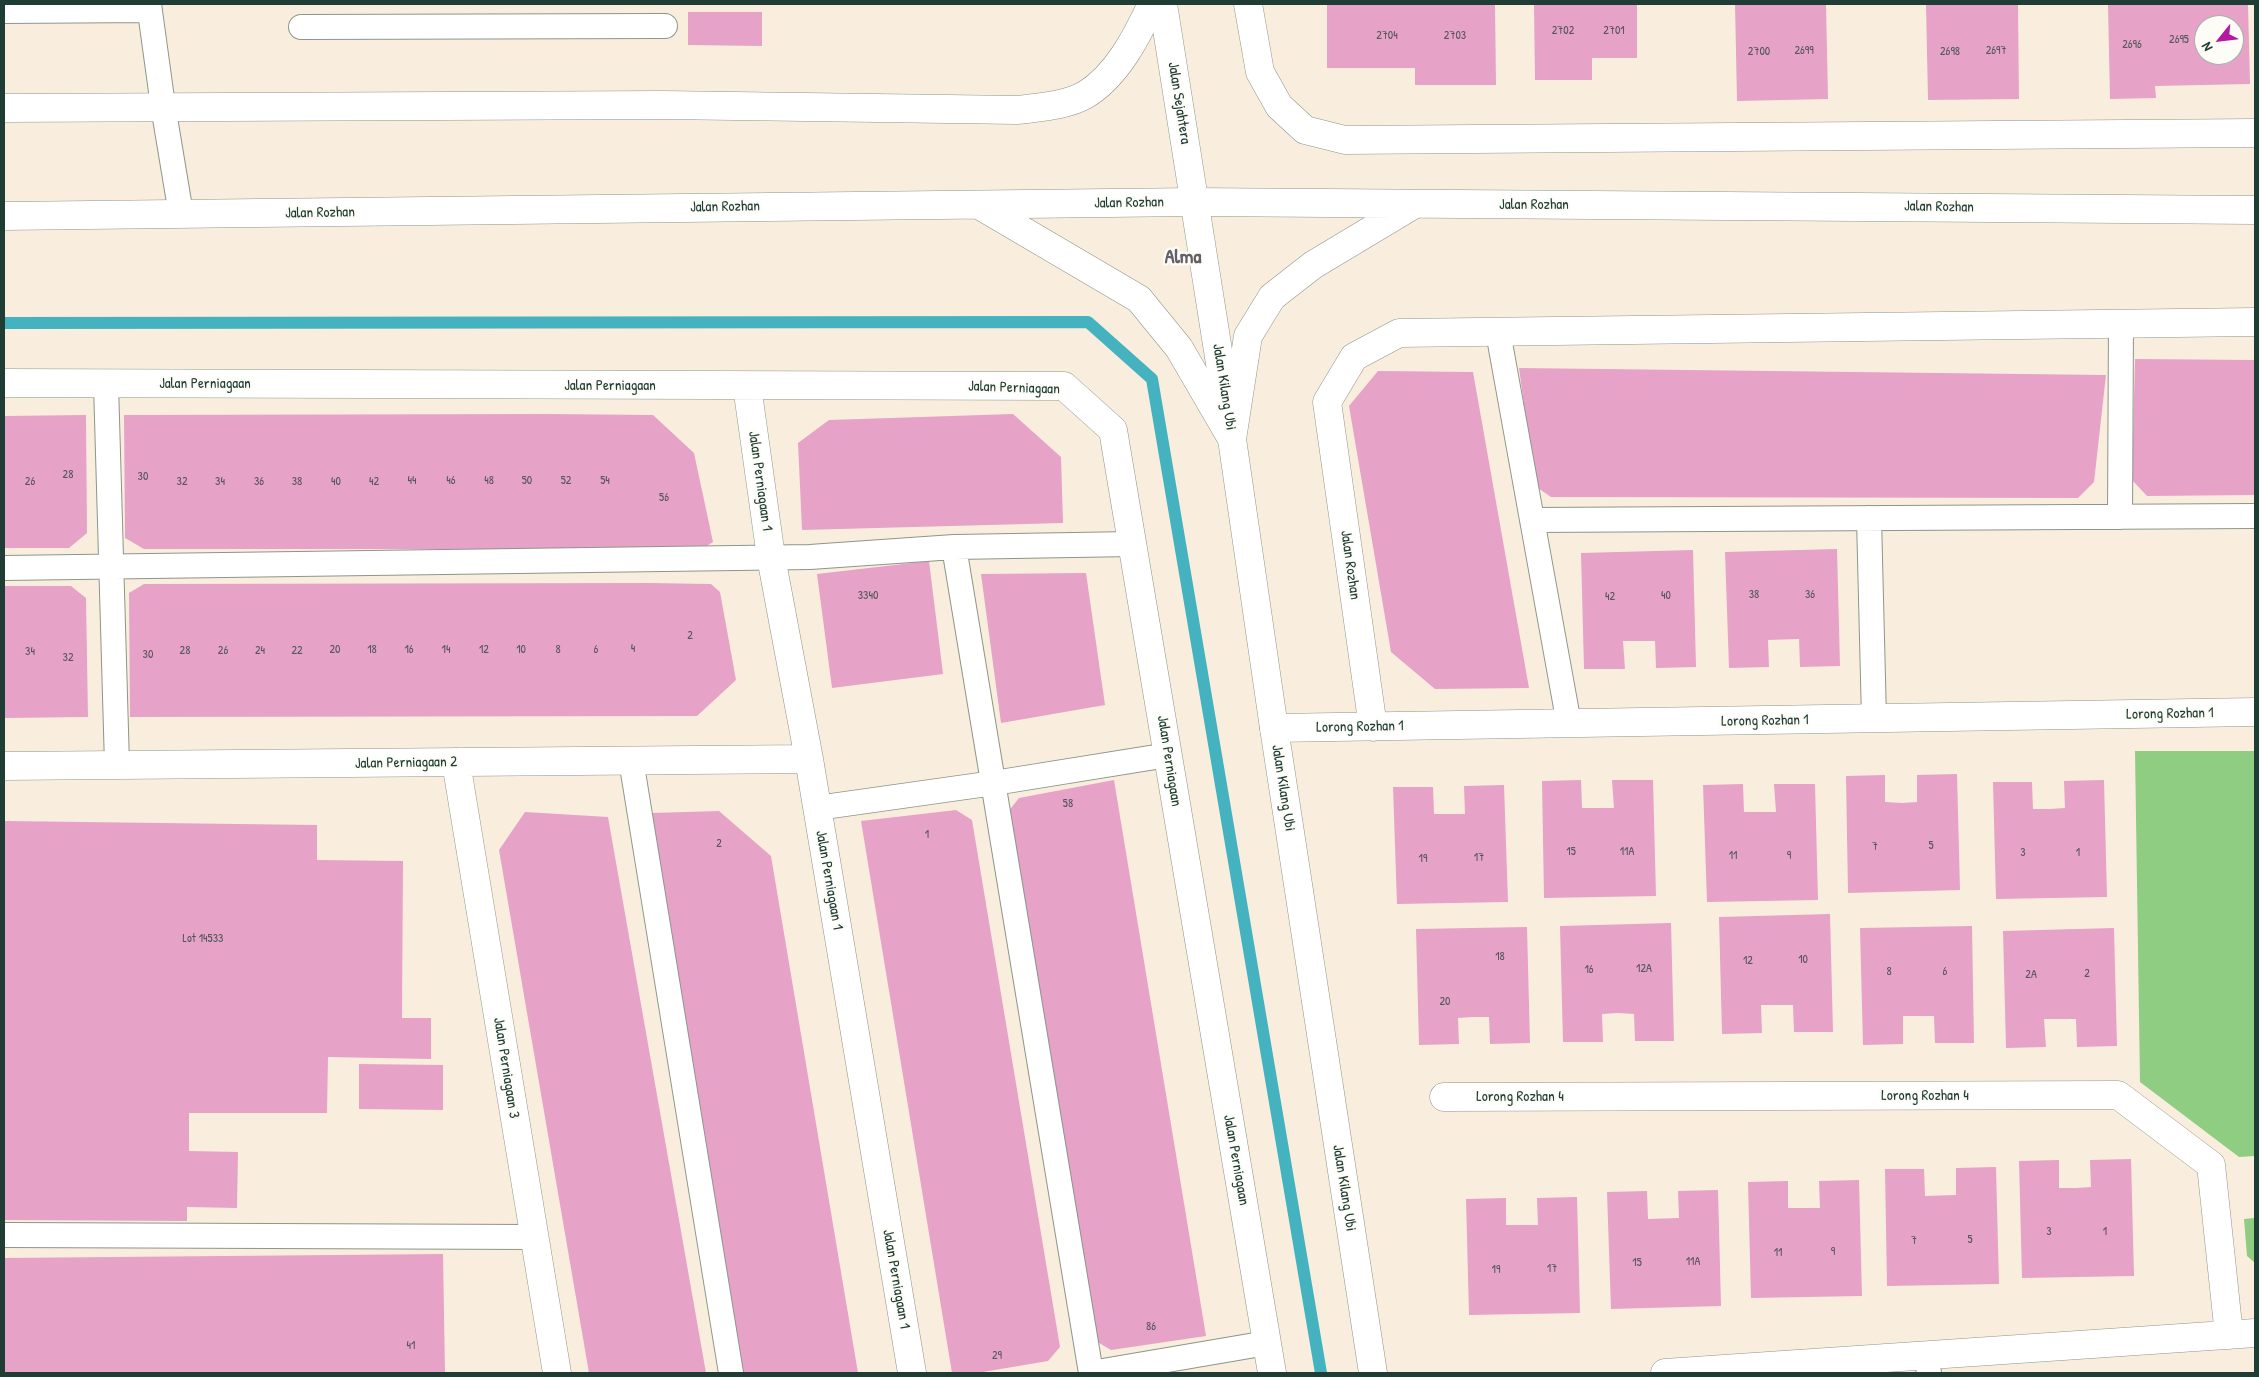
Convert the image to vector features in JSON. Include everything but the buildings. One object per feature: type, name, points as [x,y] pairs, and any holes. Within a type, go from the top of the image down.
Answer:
[{"type":"street","points":[[4,108],[663,105],[1018,110],[1060,104],[1085,95],[1110,73],[1132,46],[1152,4]]},
{"type":"street","name":"Jalan Sejahtera","points":[[1163,4],[1194,202]]},
{"type":"street","points":[[1248,4],[1260,72],[1279,106],[1305,130],[1345,140],[2255,133]]},
{"type":"street","name":"Jalan Rozhan","points":[[4,216],[1194,202],[2255,210]]},
{"type":"street","name":"Jalan Kilang Ubi","points":[[1194,202],[1232,439],[1274,728],[1373,1373]]},
{"type":"street","points":[[978,204],[1139,300],[1179,348],[1232,439]]},
{"type":"street","points":[[1232,439],[1248,336],[1272,297],[1313,265],[1413,205]]},
{"type":"street","name":"Jalan Rozhan","points":[[1373,727],[1327,402],[1354,357],[1399,333],[2255,322]]},
{"type":"street","name":"Jalan Perniagaan","points":[[4,383],[1064,386],[1113,430],[1272,1373]]},
{"type":"street","name":"Jalan Perniagaan 1","points":[[747,386],[771,557],[809,759],[912,1373]]},
{"type":"street","name":"Lorong Rozhan 1","points":[[1274,728],[2255,712]]},
{"type":"street","name":"Jalan Perniagaan 2","points":[[4,766],[809,759]]},
{"type":"street","name":"Jalan Perniagaan 3","points":[[456,762],[557,1373]]},
{"type":"street","name":"Lorong Rozhan 4","points":[[1444,1097],[2118,1095],[2211,1165],[2242,1334]]},
{"type":"street","points":[[1665,1373],[1927,1364],[2242,1334]]},
{"type":"lane","points":[[4,11],[149,7],[163,106],[182,214]]},
{"type":"lane","points":[[301,26],[665,26]]},
{"type":"lane","points":[[2120,517],[2122,324]]},
{"type":"lane","points":[[1498,332],[1569,724]]},
{"type":"lane","points":[[106,384],[117,765]]},
{"type":"lane","points":[[1532,520],[2255,516]]},
{"type":"lane","points":[[1869,518],[1874,719]]},
{"type":"lane","points":[[4,568],[810,557],[954,547],[1133,544]]},
{"type":"lane","points":[[954,547],[1091,1373],[1267,1343]]},
{"type":"lane","points":[[817,808],[994,783],[1168,754]]},
{"type":"lane","points":[[631,760],[731,1373]]},
{"type":"lane","points":[[4,1235],[534,1237]]},
{"type":"green space","points":[[2135,751],[2255,751],[2255,1156],[2239,1157],[2140,1082]]},
{"type":"green space","points":[[2255,1218],[2255,1263],[2247,1256],[2244,1219]]},
{"type":"waterway","points":[[4,323],[1088,322],[1152,379],[1321,1373]]},
{"type":"district","name":"Alma","points":[[1183,258]]}]
